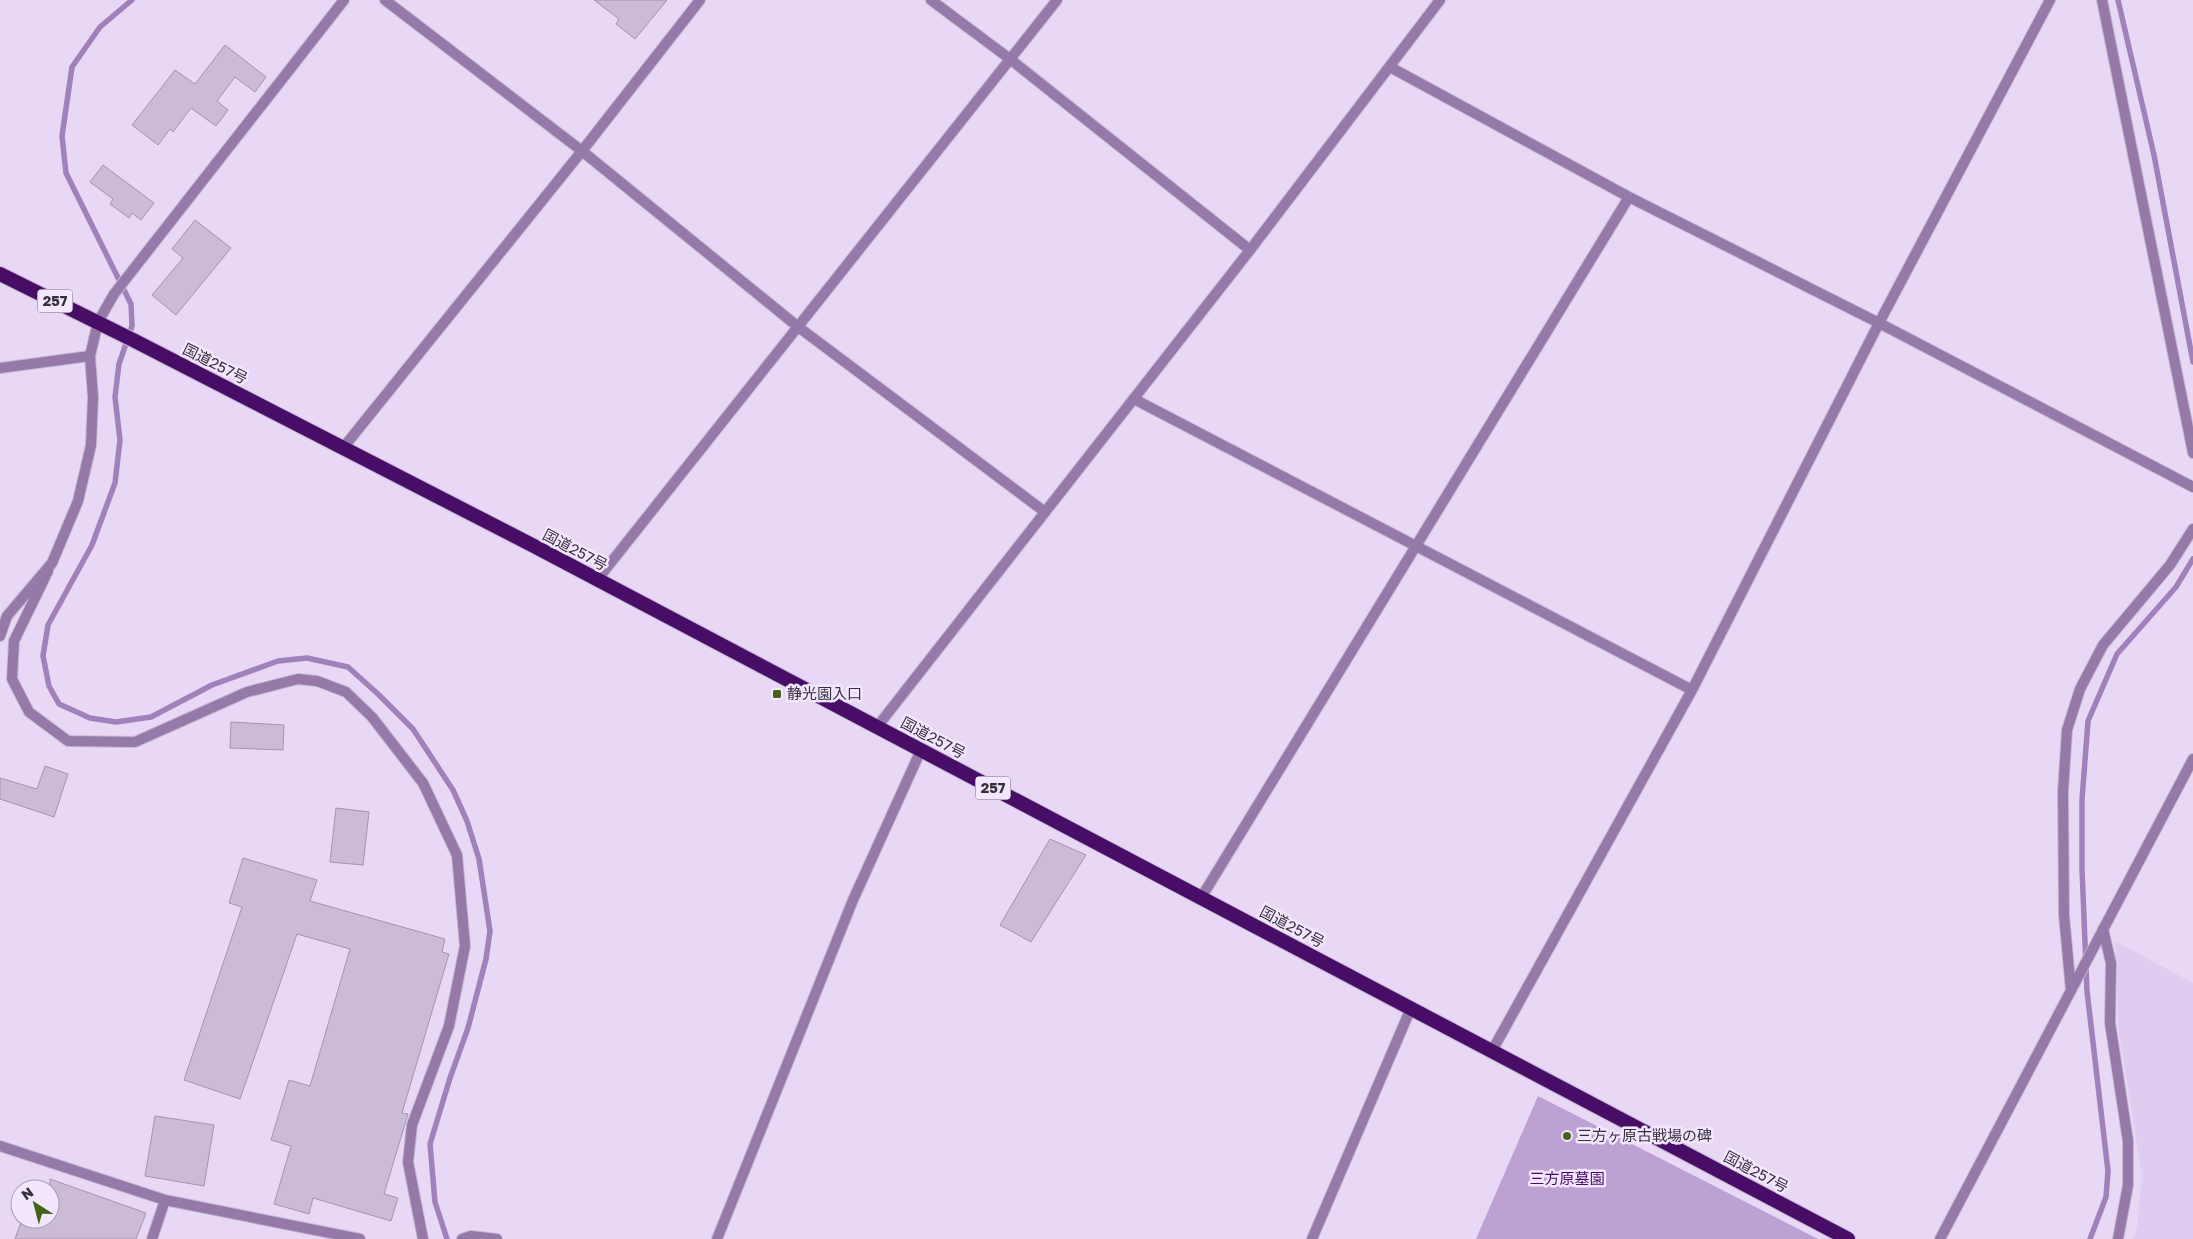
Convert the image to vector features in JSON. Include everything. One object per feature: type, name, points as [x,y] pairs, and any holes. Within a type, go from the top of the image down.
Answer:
[{"type":"highway","name":"国道257号","points":[[0,274],[104,325],[597,580],[1848,1239]]},
{"type":"street","points":[[344,0],[114,294],[104,325],[90,356],[93,398],[91,445],[78,501],[52,563],[14,641],[12,679],[29,712],[68,741],[135,742],[247,692],[298,678],[317,681],[346,692],[372,717],[424,783],[457,855],[465,946],[449,1026],[412,1125],[408,1162],[423,1239]]},
{"type":"street","points":[[385,0],[582,151],[798,326],[1045,512]]},
{"type":"street","points":[[343,448],[582,151],[700,0]]},
{"type":"street","points":[[931,0],[1010,59],[1250,250]]},
{"type":"street","points":[[597,580],[1057,0]]},
{"type":"street","points":[[877,727],[1250,250],[1440,0]]},
{"type":"street","points":[[1492,1051],[1692,690],[1879,323],[2050,0]]},
{"type":"street","points":[[2102,0],[2193,453]]},
{"type":"street","points":[[1390,67],[1629,197],[1879,323],[2193,488]]},
{"type":"street","points":[[1201,898],[1629,197]]},
{"type":"street","points":[[0,368],[90,356]]},
{"type":"street","points":[[1134,398],[1692,690]]},
{"type":"street","points":[[2071,992],[2064,916],[2063,792],[2067,730],[2080,689],[2103,645],[2170,565],[2193,529]]},
{"type":"street","points":[[0,636],[7,616],[52,563]]},
{"type":"street","points":[[717,1239],[853,900],[921,750]]},
{"type":"street","points":[[1940,1239],[2193,759]]},
{"type":"street","points":[[2104,929],[2111,963],[2110,1023],[2128,1141],[2128,1185],[2118,1239]]},
{"type":"street","points":[[1312,1239],[1410,1008]]},
{"type":"street","points":[[0,1146],[165,1200],[360,1239]]},
{"type":"street","points":[[152,1239],[165,1200]]},
{"type":"street","points":[[466,1238],[497,1239]]},
{"type":"shaded area","points":[[2115,941],[2193,983],[2193,1239],[2132,1239],[2137,1228],[2142,1175],[2119,1033]]},
{"type":"green space","name":"三方原墓園","points":[[1538,1096],[1818,1239],[1476,1239]]},
{"type":"building","points":[[594,0],[667,0],[635,39],[616,24],[619,19]]},
{"type":"building","points":[[225,45],[266,77],[255,92],[235,77],[217,101],[228,110],[216,126],[191,108],[173,132],[170,129],[158,145],[132,125],[175,70],[195,84]]},
{"type":"building","points":[[103,165],[154,203],[141,220],[132,213],[129,218],[110,204],[113,199],[90,182]]},
{"type":"building","points":[[195,220],[231,248],[176,315],[152,295],[183,258],[172,249]]},
{"type":"building","points":[[231,722],[284,725],[283,750],[230,748]]},
{"type":"building","points":[[45,766],[68,774],[54,817],[0,799],[0,778],[37,789]]},
{"type":"building","points":[[336,808],[369,812],[363,865],[330,862]]},
{"type":"building","points":[[1050,839],[1086,855],[1031,942],[1000,925]]},
{"type":"building","points":[[243,858],[317,880],[310,901],[445,939],[442,952],[449,954],[402,1113],[408,1114],[384,1194],[398,1198],[391,1221],[313,1198],[309,1214],[274,1204],[291,1146],[271,1140],[289,1080],[310,1086],[350,949],[297,934],[240,1099],[184,1080],[242,907],[229,903]]},
{"type":"building","points":[[155,1116],[214,1125],[204,1186],[145,1176]]},
{"type":"building","points":[[60,1183],[146,1213],[136,1239],[15,1239],[18,1229],[60,1229]]},
{"type":"waterway","points":[[132,0],[100,27],[72,67],[62,136],[66,173],[131,304],[132,326],[119,364],[115,397],[120,440],[115,483],[92,545],[48,625],[43,656],[49,686],[59,704],[90,718],[116,722],[151,717],[212,685],[278,661],[307,658],[348,667],[413,729],[453,790],[467,821],[479,859],[490,931],[486,959],[468,1028],[450,1078],[430,1144],[435,1202],[447,1239]]},
{"type":"waterway","points":[[2118,0],[2154,155],[2193,362]]},
{"type":"waterway","points":[[2090,1239],[2106,1197],[2108,1171],[2087,991],[2082,869],[2082,800],[2088,721],[2117,654],[2176,587],[2193,559]]},
{"type":"place","name":"静光園入口","points":[[777,694]]},
{"type":"place","name":"三方ヶ原古戦場の碑","points":[[1567,1136]]}]
